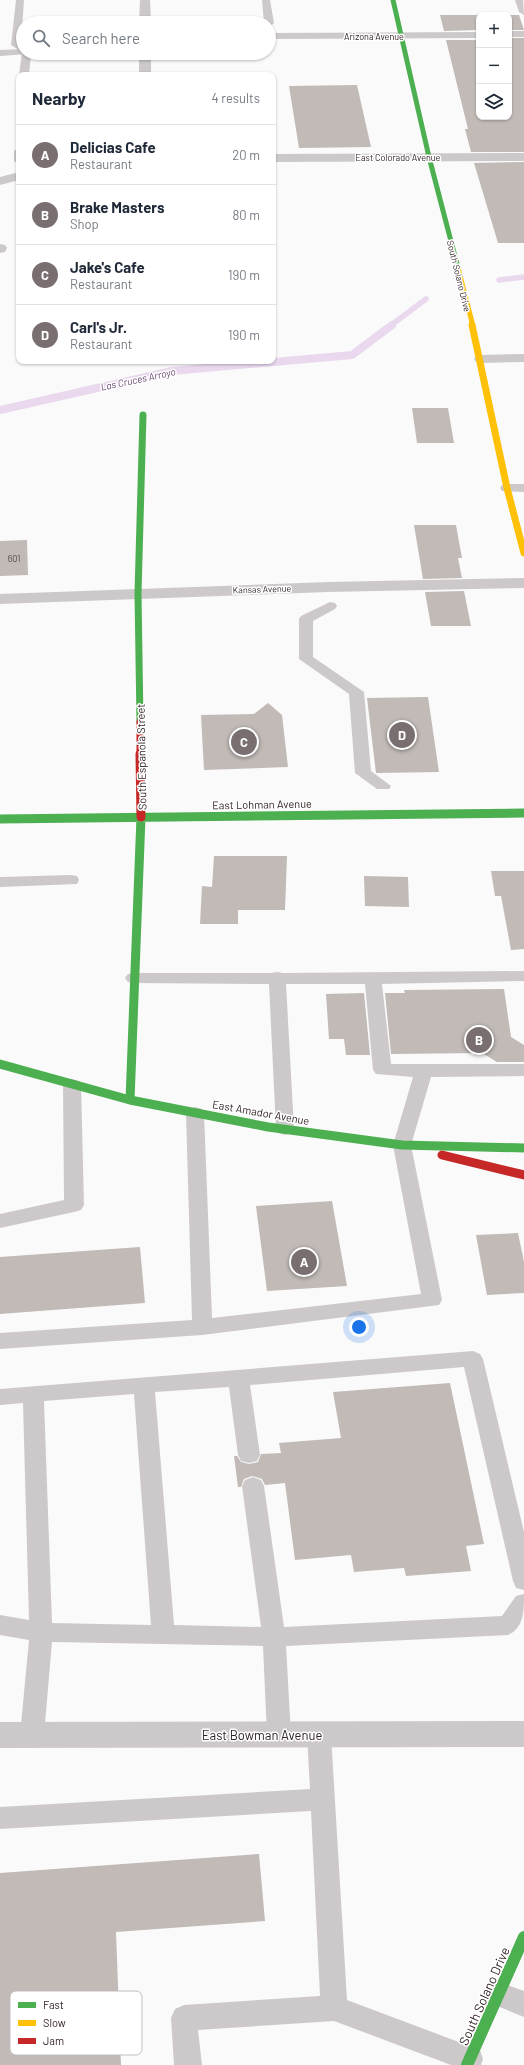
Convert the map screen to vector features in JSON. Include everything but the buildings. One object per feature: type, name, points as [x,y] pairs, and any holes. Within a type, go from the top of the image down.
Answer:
[{"type":"street","points":[[145,0],[145,16]]},
{"type":"street","name":"South Solano Drive","points":[[393,0],[429,157],[481,359],[507,488],[524,553]]},
{"type":"street","points":[[512,34],[524,34]]},
{"type":"street","name":"Arizona Avenue","points":[[276,36],[476,35]]},
{"type":"street","points":[[0,53],[16,52]]},
{"type":"street","points":[[145,60],[145,72]]},
{"type":"street","name":"East Colorado Avenue","points":[[276,158],[524,157]]},
{"type":"street","points":[[0,181],[16,177]]},
{"type":"street","points":[[481,359],[524,358]]},
{"type":"street","name":"South Espanola Street","points":[[130,1100],[141,818],[138,593],[143,415]]},
{"type":"street","name":"Kansas Avenue","points":[[0,599],[138,593],[524,583]]},
{"type":"street","name":"East Lohman Avenue","points":[[0,820],[524,813]]},
{"type":"street","name":"East Amador Avenue","points":[[0,1064],[130,1100],[284,1129],[402,1145],[524,1148]]},
{"type":"street","points":[[402,1145],[524,1175]]},
{"type":"street","name":"East Bowman Avenue","points":[[0,1735],[524,1734]]},
{"type":"street","name":"South Solano Drive","points":[[469,2062],[524,1937]]},
{"type":"lane","points":[[19,16],[20,0]]},
{"type":"lane","points":[[266,0],[268,16]]},
{"type":"lane","points":[[519,0],[524,12]]},
{"type":"lane","points":[[24,72],[25,60]]},
{"type":"lane","points":[[507,488],[524,488]]},
{"type":"lane","points":[[330,606],[306,619],[306,659],[356,692],[363,773],[383,786]]},
{"type":"lane","points":[[0,882],[71,880]]},
{"type":"lane","points":[[134,978],[277,977],[373,979],[524,976]]},
{"type":"lane","points":[[277,977],[284,1129]]},
{"type":"lane","points":[[373,979],[382,1070],[524,1070]]},
{"type":"lane","points":[[0,1341],[202,1327],[432,1300],[402,1145],[424,1071]]},
{"type":"lane","points":[[0,1221],[74,1205],[72,1085]]},
{"type":"lane","points":[[195,1113],[202,1327]]},
{"type":"lane","points":[[0,1397],[473,1359],[524,1581]]},
{"type":"lane","points":[[238,1378],[249,1455]]},
{"type":"lane","points":[[144,1386],[163,1634]]},
{"type":"lane","points":[[32,1735],[41,1632],[33,1394]]},
{"type":"lane","points":[[253,1486],[274,1636],[279,1735]]},
{"type":"lane","points":[[0,1625],[41,1632],[274,1636],[508,1626],[524,1603]]},
{"type":"lane","points":[[319,1735],[334,2008]]},
{"type":"lane","points":[[0,1818],[323,1799]]},
{"type":"lane","points":[[499,1994],[524,2004]]},
{"type":"lane","points":[[188,2065],[184,2018],[334,2008],[469,2062]]},
{"type":"waterway","name":"Las Cruces Arroyo","points":[[499,280],[524,277]]},
{"type":"waterway","name":"Las Cruces Arroyo","points":[[390,326],[426,299]]},
{"type":"waterway","name":"Las Cruces Arroyo","points":[[276,362],[352,355],[392,325]]},
{"type":"waterway","name":"Las Cruces Arroyo","points":[[0,410],[172,371],[251,364]]},
{"type":"traffic: fast","points":[[393,0],[429,157],[458,268]]},
{"type":"traffic: fast","points":[[140,722],[138,593],[143,415]]},
{"type":"traffic: fast","points":[[0,819],[524,813]]},
{"type":"traffic: fast","points":[[130,1100],[141,817]]},
{"type":"traffic: fast","points":[[0,1064],[130,1100],[268,1127],[402,1145],[524,1148]]},
{"type":"traffic: fast","points":[[467,2065],[524,1937]]},
{"type":"traffic: slow","points":[[458,268],[481,359],[507,488],[524,553]]},
{"type":"traffic: jam","points":[[140,722],[141,817]]},
{"type":"traffic: jam","points":[[442,1155],[524,1175]]},
{"type":"place","name":"Carl's Jr.","points":[[402,735]]},
{"type":"place","name":"Jake's Cafe","points":[[244,742]]},
{"type":"place","name":"Brake Masters","points":[[479,1040]]},
{"type":"place","name":"Delicias Cafe","points":[[304,1262]]}]
